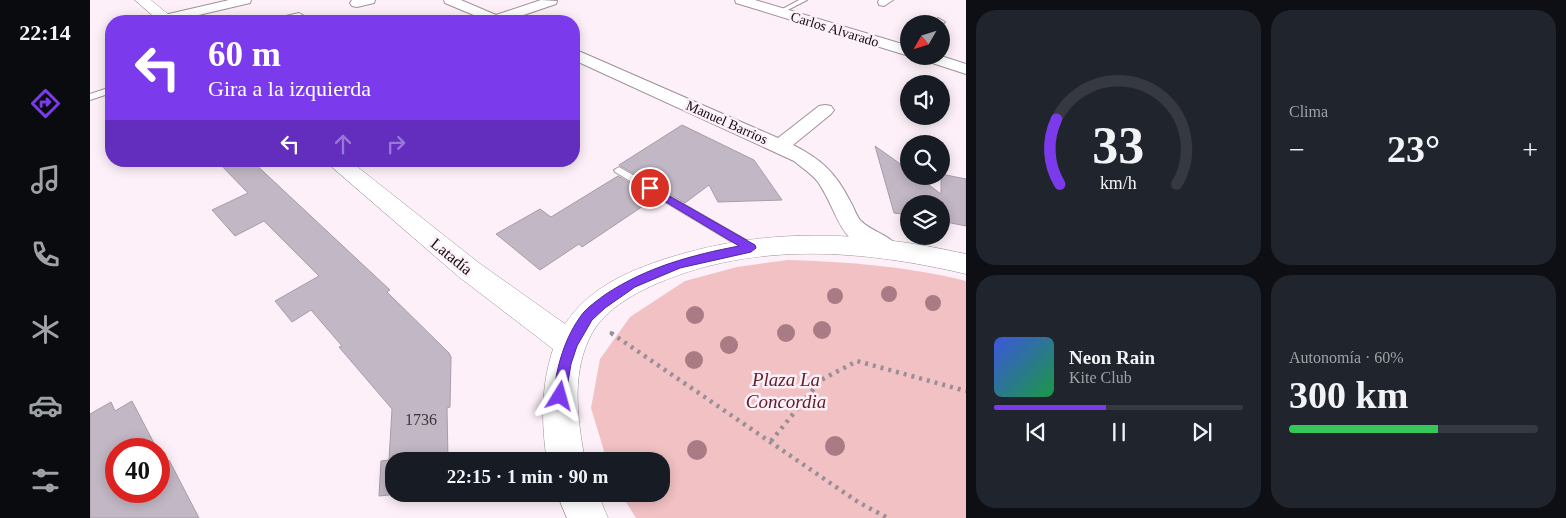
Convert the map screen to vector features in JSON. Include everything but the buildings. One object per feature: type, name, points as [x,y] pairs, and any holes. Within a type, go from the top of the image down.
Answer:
[{"type":"street","points":[[142,0],[160,15]]},
{"type":"street","points":[[186,15],[246,0]]},
{"type":"street","points":[[450,0],[485,15]]},
{"type":"street","name":"Carlos Alvarado","points":[[741,0],[900,46]]},
{"type":"street","points":[[511,15],[551,1]]},
{"type":"street","name":"Manuel Barrios","points":[[580,58],[801,156],[825,176],[850,224],[864,236],[886,248]]},
{"type":"street","points":[[950,64],[966,69]]},
{"type":"street","points":[[780,146],[825,110]]},
{"type":"street","name":"Latadía","points":[[343,167],[469,270],[571,345]]},
{"type":"street","points":[[827,243],[842,234],[850,224]]},
{"type":"street","points":[[564,452],[559,407],[562,378],[571,345],[587,316],[614,294],[648,275],[676,264],[708,256],[776,244],[827,243],[886,248],[966,264]]},
{"type":"street","points":[[581,502],[588,518]]},
{"type":"lane","points":[[780,12],[804,0]]},
{"type":"lane","points":[[90,97],[105,92]]},
{"type":"lane","points":[[618,170],[751,248]]},
{"type":"path","points":[[587,316],[858,502],[888,518]]},
{"type":"path","points":[[771,441],[821,380],[857,362],[966,391]]},
{"type":"green space","name":"Plaza La Concordia","points":[[788,260],[833,262],[921,272],[966,281],[966,518],[636,518],[626,502],[670,502],[670,452],[604,452],[591,408],[600,359],[630,317],[685,281],[737,267]]},
{"type":"route","points":[[560,396],[565,364],[571,345],[587,316],[600,304],[648,275],[676,264],[729,251],[751,248],[650,188]]}]
